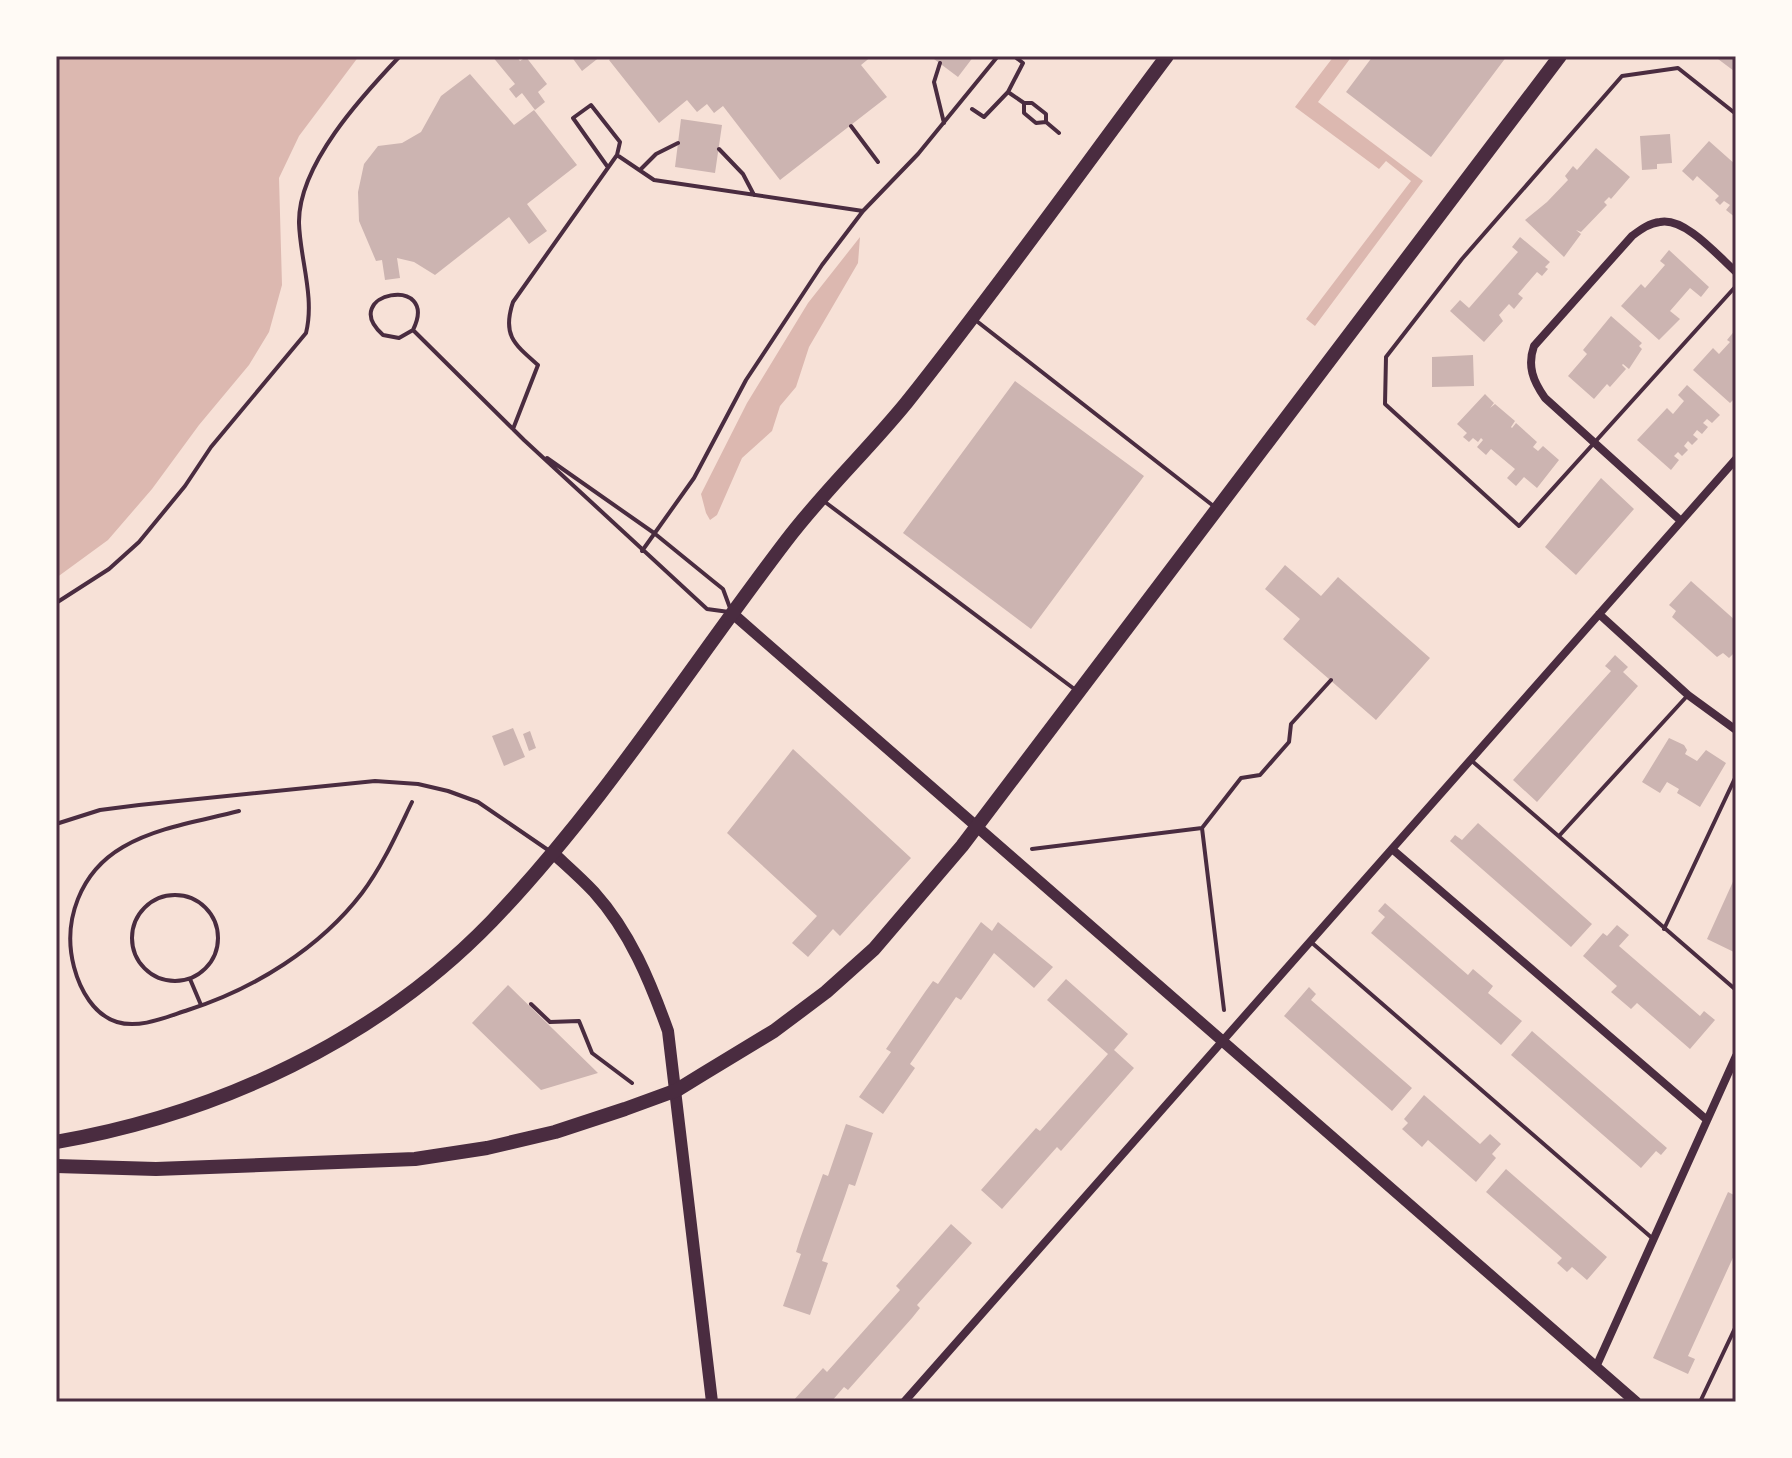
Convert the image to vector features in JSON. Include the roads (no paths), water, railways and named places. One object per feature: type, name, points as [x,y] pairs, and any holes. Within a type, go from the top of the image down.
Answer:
[{"type":"main road","points":[[56,1142],[106,1133],[223,1097],[286,1069],[335,1042],[437,972],[490,923],[553,853],[820,498],[905,404],[1167,56]]},
{"type":"main road","points":[[56,1166],[156,1169],[415,1159],[487,1148],[555,1132],[677,1090],[774,1031],[826,992],[874,949],[977,826],[1560,56]]},
{"type":"main road","points":[[553,853],[596,894],[626,936],[650,982],[668,1031],[712,1402]]},
{"type":"street","points":[[1681,521],[1545,398],[1531,373],[1529,358],[1534,346],[1632,236],[1660,221],[1674,222],[1687,229],[1736,272]]},
{"type":"street","points":[[904,1402],[1736,459]]},
{"type":"street","points":[[732,613],[1636,1402]]},
{"type":"street","points":[[1599,614],[1688,695],[1736,730]]},
{"type":"street","points":[[1722,722],[1736,720]]},
{"type":"street","points":[[1392,849],[1707,1120]]},
{"type":"street","points":[[1596,1367],[1736,1056]]},
{"type":"lane","points":[[642,551],[694,478],[746,380],[784,320],[863,211],[944,124],[998,56]]},
{"type":"lane","points":[[940,63],[934,82],[944,124]]},
{"type":"lane","points":[[1736,114],[1678,68],[1622,76],[1462,259],[1386,357],[1385,404],[1519,526],[1736,286]]},
{"type":"lane","points":[[513,429],[538,365],[515,345],[509,331],[508,318],[513,302],[617,155],[620,142],[591,105],[573,118],[608,167]]},
{"type":"lane","points":[[640,170],[656,154],[678,143]]},
{"type":"lane","points":[[719,149],[743,174],[754,195]]},
{"type":"lane","points":[[617,155],[654,180],[863,211]]},
{"type":"lane","points":[[395,292],[406,295],[414,303],[417,313],[413,330],[399,338],[383,335],[372,314],[378,300],[395,292]]},
{"type":"lane","points":[[971,317],[1218,509]]},
{"type":"lane","points":[[413,330],[532,448],[707,609],[732,613],[723,589],[654,533],[532,448]]},
{"type":"lane","points":[[820,498],[1079,693]]},
{"type":"lane","points":[[1559,836],[1688,695]]},
{"type":"lane","points":[[1470,760],[1736,990]]},
{"type":"lane","points":[[1664,929],[1736,776]]},
{"type":"lane","points":[[56,824],[100,810],[375,781],[418,784],[478,802],[553,853]]},
{"type":"lane","points":[[1310,942],[1654,1239]]},
{"type":"lane","points":[[1700,1402],[1736,1326]]}]
